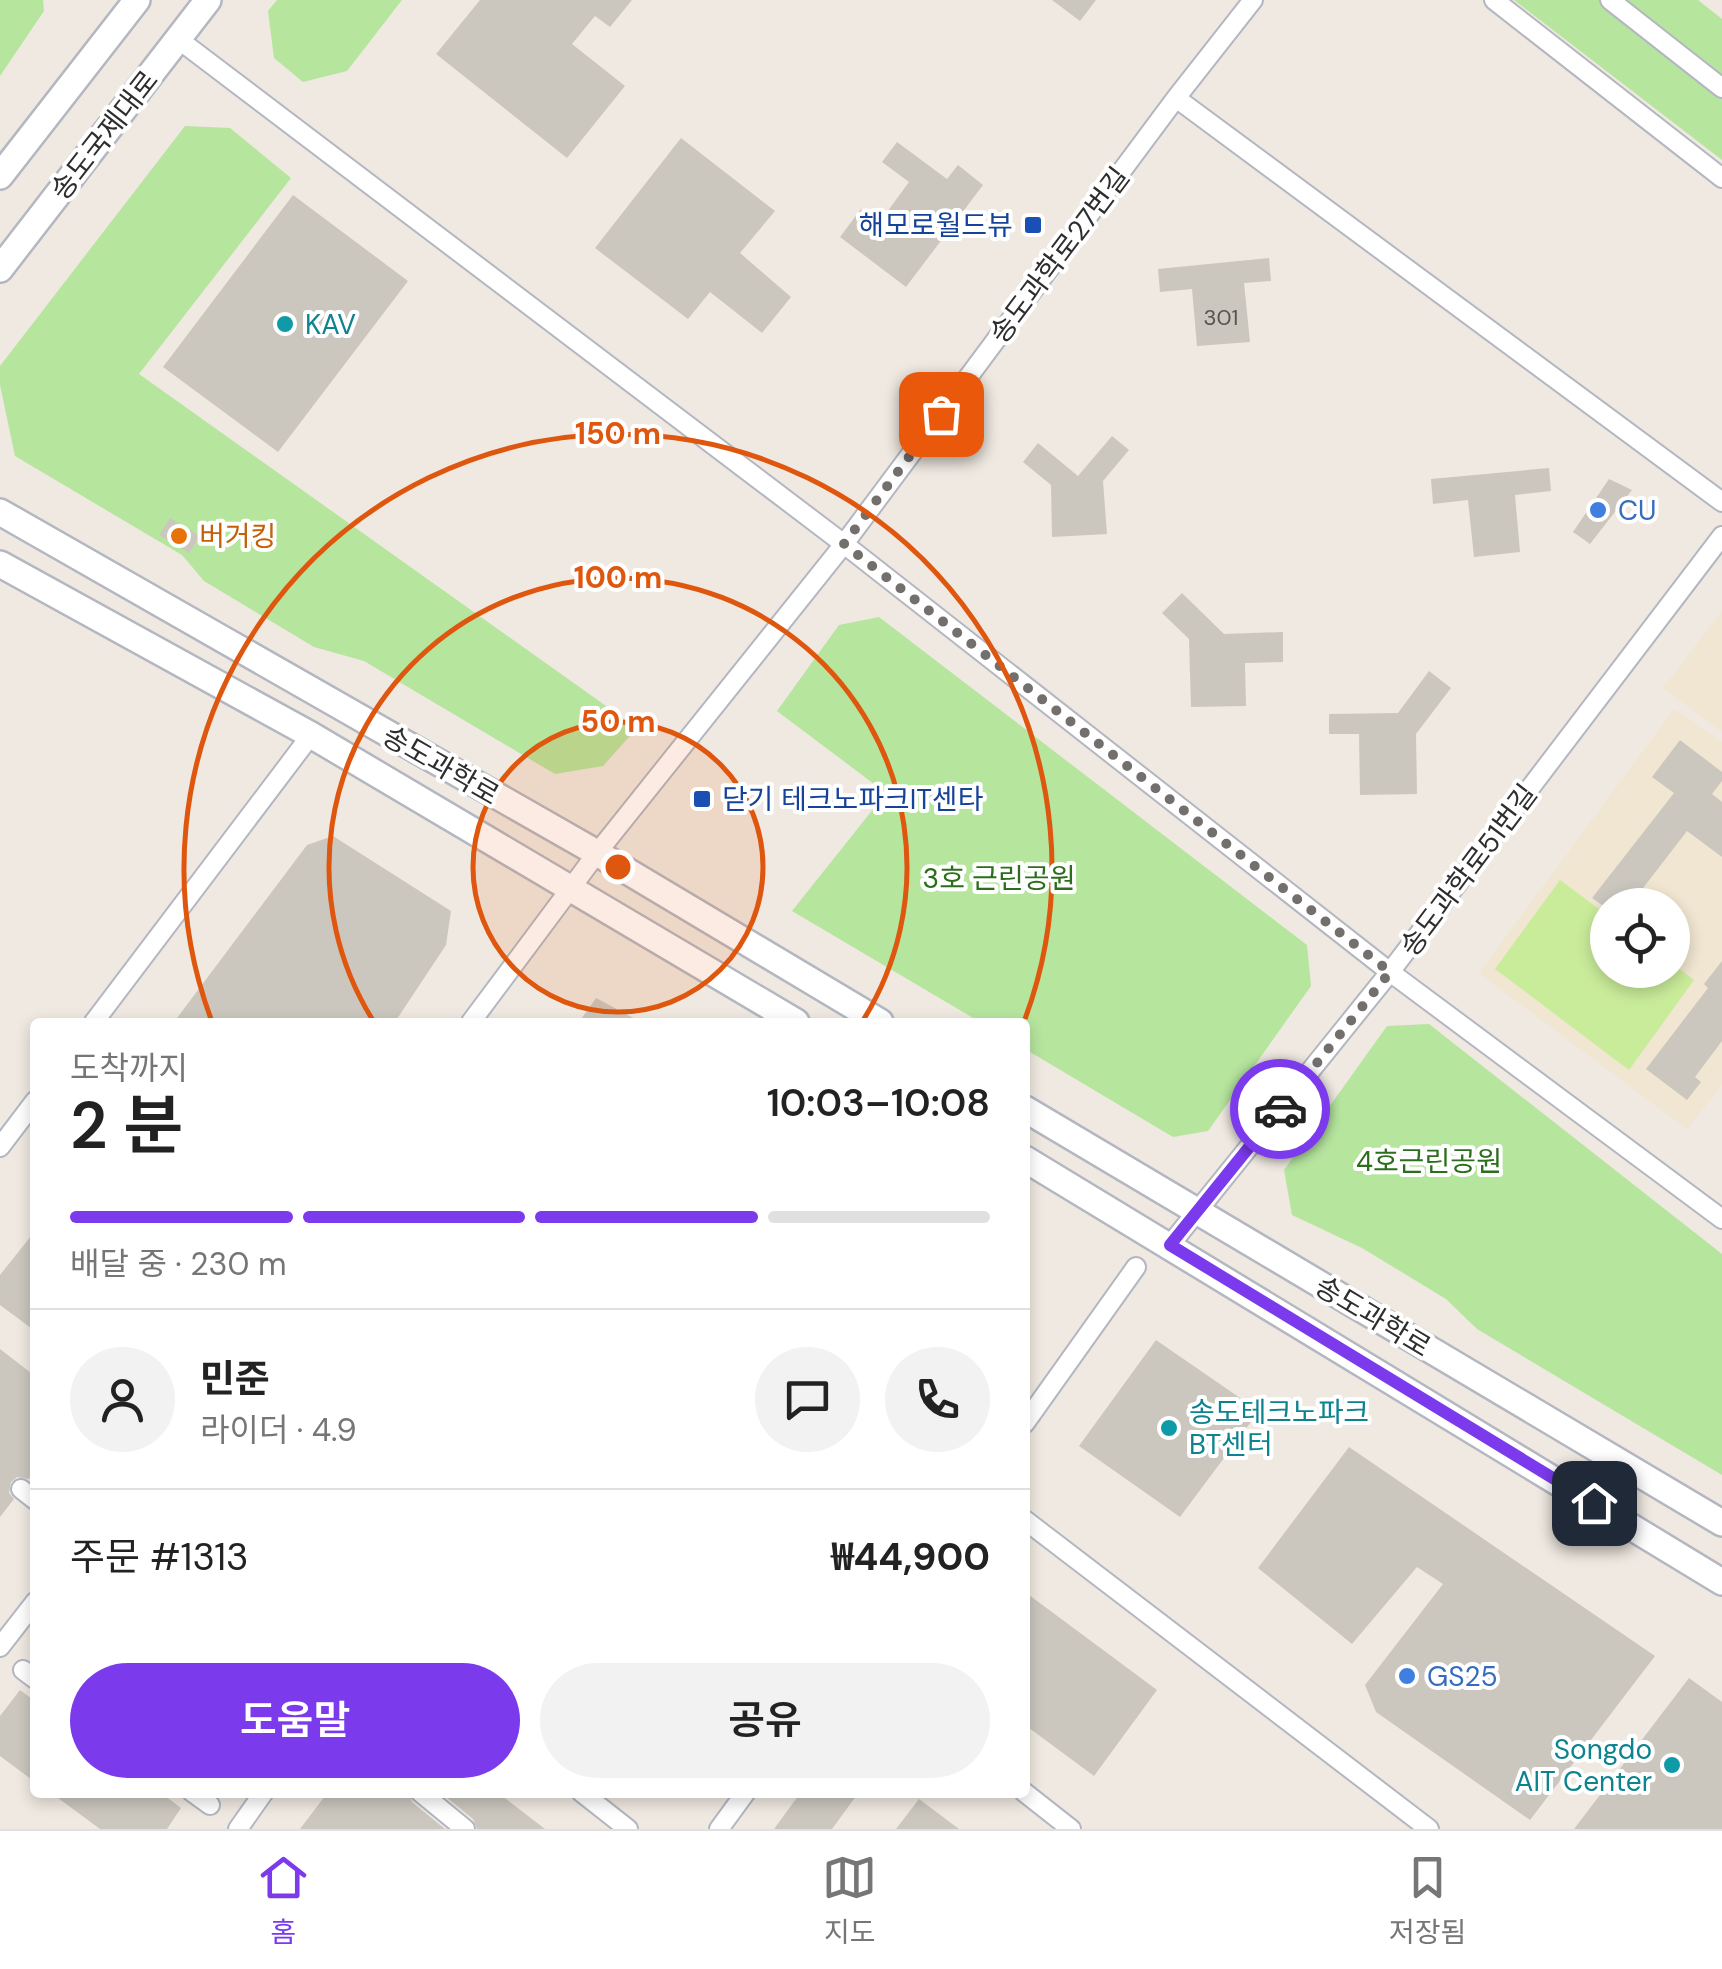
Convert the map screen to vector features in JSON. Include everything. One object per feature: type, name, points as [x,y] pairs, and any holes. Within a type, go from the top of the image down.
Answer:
[{"type":"main road","name":"송도국제대로","points":[[0,176],[137,0]]},
{"type":"main road","name":"송도국제대로","points":[[0,270],[208,0]]},
{"type":"main road","name":"송도과학로","points":[[0,512],[873,1018]]},
{"type":"main road","name":"송도과학로","points":[[0,564],[311,735],[789,1018]]},
{"type":"main road","name":"송도과학로","points":[[1030,1112],[1722,1523]]},
{"type":"main road","name":"송도과학로","points":[[1030,1162],[1722,1582]]},
{"type":"street","name":"송도과학로27번길","points":[[474,1018],[596,854],[844,544],[1252,0]]},
{"type":"street","points":[[1494,0],[1722,178]]},
{"type":"street","points":[[1610,0],[1722,88]]},
{"type":"street","points":[[178,39],[844,544],[1390,972],[1722,1219]]},
{"type":"street","points":[[1176,98],[1722,502]]},
{"type":"street","name":"송도과학로51번길","points":[[1170,1245],[1390,972],[1722,536]]},
{"type":"street","points":[[97,1018],[311,735]]},
{"type":"street","points":[[0,1146],[30,1107]]},
{"type":"street","points":[[1030,1416],[1136,1267]]},
{"type":"street","points":[[1030,1524],[1429,1829]]},
{"type":"street","points":[[0,1648],[30,1609]]},
{"type":"street","points":[[1030,1797],[1071,1829]]},
{"type":"street","points":[[200,1798],[210,1805]]},
{"type":"street","points":[[238,1829],[260,1798]]},
{"type":"street","points":[[427,1798],[465,1829]]},
{"type":"street","points":[[589,1798],[628,1829]]},
{"type":"street","points":[[719,1829],[742,1798]]},
{"type":"shaded area","points":[[1722,611],[1722,732],[1663,688]]},
{"type":"shaded area","points":[[1674,709],[1722,742],[1722,1085],[1687,1129],[1479,973]]},
{"type":"green space","points":[[0,0],[43,0],[44,11],[0,76]]},
{"type":"green space","points":[[277,0],[402,0],[347,71],[303,82],[274,58],[268,11]]},
{"type":"green space","points":[[1514,0],[1698,0],[1722,19],[1722,160]]},
{"type":"green space","points":[[185,126],[230,128],[291,178],[139,374],[637,728],[603,766],[555,774],[364,661],[314,647],[204,581],[182,555],[15,456],[0,385],[0,366]]},
{"type":"green space","name":"3호 근린공원","points":[[879,617],[1307,945],[1311,986],[1208,1131],[1173,1137],[1030,1052],[1030,1018],[973,1018],[792,911],[886,793],[777,711],[839,625]]},
{"type":"green space","points":[[1560,880],[1590,902],[1590,988],[1688,988],[1629,1070],[1495,969]]},
{"type":"green space","name":"4호근린공원","points":[[1429,1024],[1722,1254],[1722,1475],[1477,1329],[1446,1299],[1362,1248],[1292,1215],[1284,1170],[1387,1026]]},
{"type":"building","points":[[480,0],[632,0],[610,27],[595,16],[572,44],[625,86],[567,158],[436,54]]},
{"type":"building","points":[[1052,0],[1096,0],[1080,21]]},
{"type":"building","points":[[681,138],[775,211],[740,253],[791,297],[762,333],[710,292],[688,319],[595,248]]},
{"type":"building","points":[[897,142],[947,179],[958,165],[983,185],[906,287],[840,237],[861,209],[879,223],[909,182],[882,162]]},
{"type":"building","name":"KAV","points":[[293,195],[408,281],[278,452],[163,367]]},
{"type":"building","points":[[1269,258],[1271,281],[1244,283],[1250,342],[1197,346],[1192,289],[1160,292],[1158,269]]},
{"type":"building","points":[[1112,436],[1129,450],[1103,481],[1107,534],[1052,537],[1051,485],[1023,462],[1038,443],[1078,476]]},
{"type":"building","points":[[1549,468],[1551,491],[1515,495],[1520,552],[1474,557],[1468,500],[1433,504],[1431,479]]},
{"type":"building","points":[[1609,479],[1632,490],[1590,544],[1573,532]]},
{"type":"building","name":"버거킹","points":[[170,518],[200,536],[189,553],[159,535]]},
{"type":"building","points":[[1182,593],[1224,634],[1283,632],[1283,662],[1245,663],[1246,706],[1191,707],[1189,639],[1162,613]]},
{"type":"building","points":[[1429,671],[1451,688],[1416,734],[1417,794],[1360,795],[1359,734],[1329,734],[1329,714],[1398,713]]},
{"type":"building","points":[[1680,740],[1722,772],[1722,781],[1712,794],[1722,802],[1722,857],[1687,831],[1643,888],[1600,888],[1674,793],[1652,777]]},
{"type":"building","points":[[333,836],[451,911],[446,945],[398,1018],[177,1018],[307,845]]},
{"type":"building","points":[[1722,961],[1722,1041],[1695,1077],[1701,1082],[1687,1100],[1646,1069],[1708,988],[1704,984]]},
{"type":"building","points":[[596,998],[634,1018],[582,1018]]},
{"type":"building","points":[[30,1237],[30,1327],[0,1305],[0,1275]]},
{"type":"building","name":"송도테크노파크 BT센터","points":[[1156,1340],[1259,1411],[1180,1517],[1079,1446]]},
{"type":"building","points":[[0,1349],[30,1372],[30,1478],[17,1477],[11,1482],[9,1493],[14,1499],[0,1517]]},
{"type":"building","points":[[1349,1447],[1655,1656],[1530,1820],[1376,1712],[1365,1685],[1443,1584],[1417,1567],[1352,1644],[1258,1568]]},
{"type":"building","points":[[1030,1596],[1157,1690],[1094,1776],[1030,1729]]},
{"type":"building","name":"Songdo AIT Center","points":[[1689,1678],[1722,1702],[1722,1829],[1574,1829]]},
{"type":"building","points":[[20,1690],[30,1697],[30,1778],[0,1756],[0,1716]]},
{"type":"building","points":[[58,1798],[168,1798],[181,1808],[167,1829],[100,1829]]},
{"type":"building","points":[[323,1798],[410,1798],[445,1829],[300,1829]]},
{"type":"building","points":[[447,1798],[505,1798],[545,1829],[477,1829],[473,1819]]},
{"type":"building","points":[[797,1798],[855,1798],[832,1829],[774,1829]]},
{"type":"building","points":[[919,1799],[959,1829],[896,1829]]},
{"type":"way so far","points":[[941,414],[844,544],[1390,972],[1280,1109]]},
{"type":"place","name":"해모로월드뷰","points":[[1033,225]]},
{"type":"place","name":"KAV","points":[[285,324]]},
{"type":"place","name":"CU","points":[[1598,510]]},
{"type":"place","name":"버거킹","points":[[179,536]]},
{"type":"place","name":"닫기 테크노파크IT센타","points":[[702,799]]},
{"type":"place","name":"송도테크노파크 BT센터","points":[[1169,1428]]},
{"type":"place","name":"GS25","points":[[1407,1676]]},
{"type":"place","name":"Songdo AIT Center","points":[[1672,1765]]},
{"type":"route","points":[[1280,1109],[1170,1245],[1594,1503]]}]
